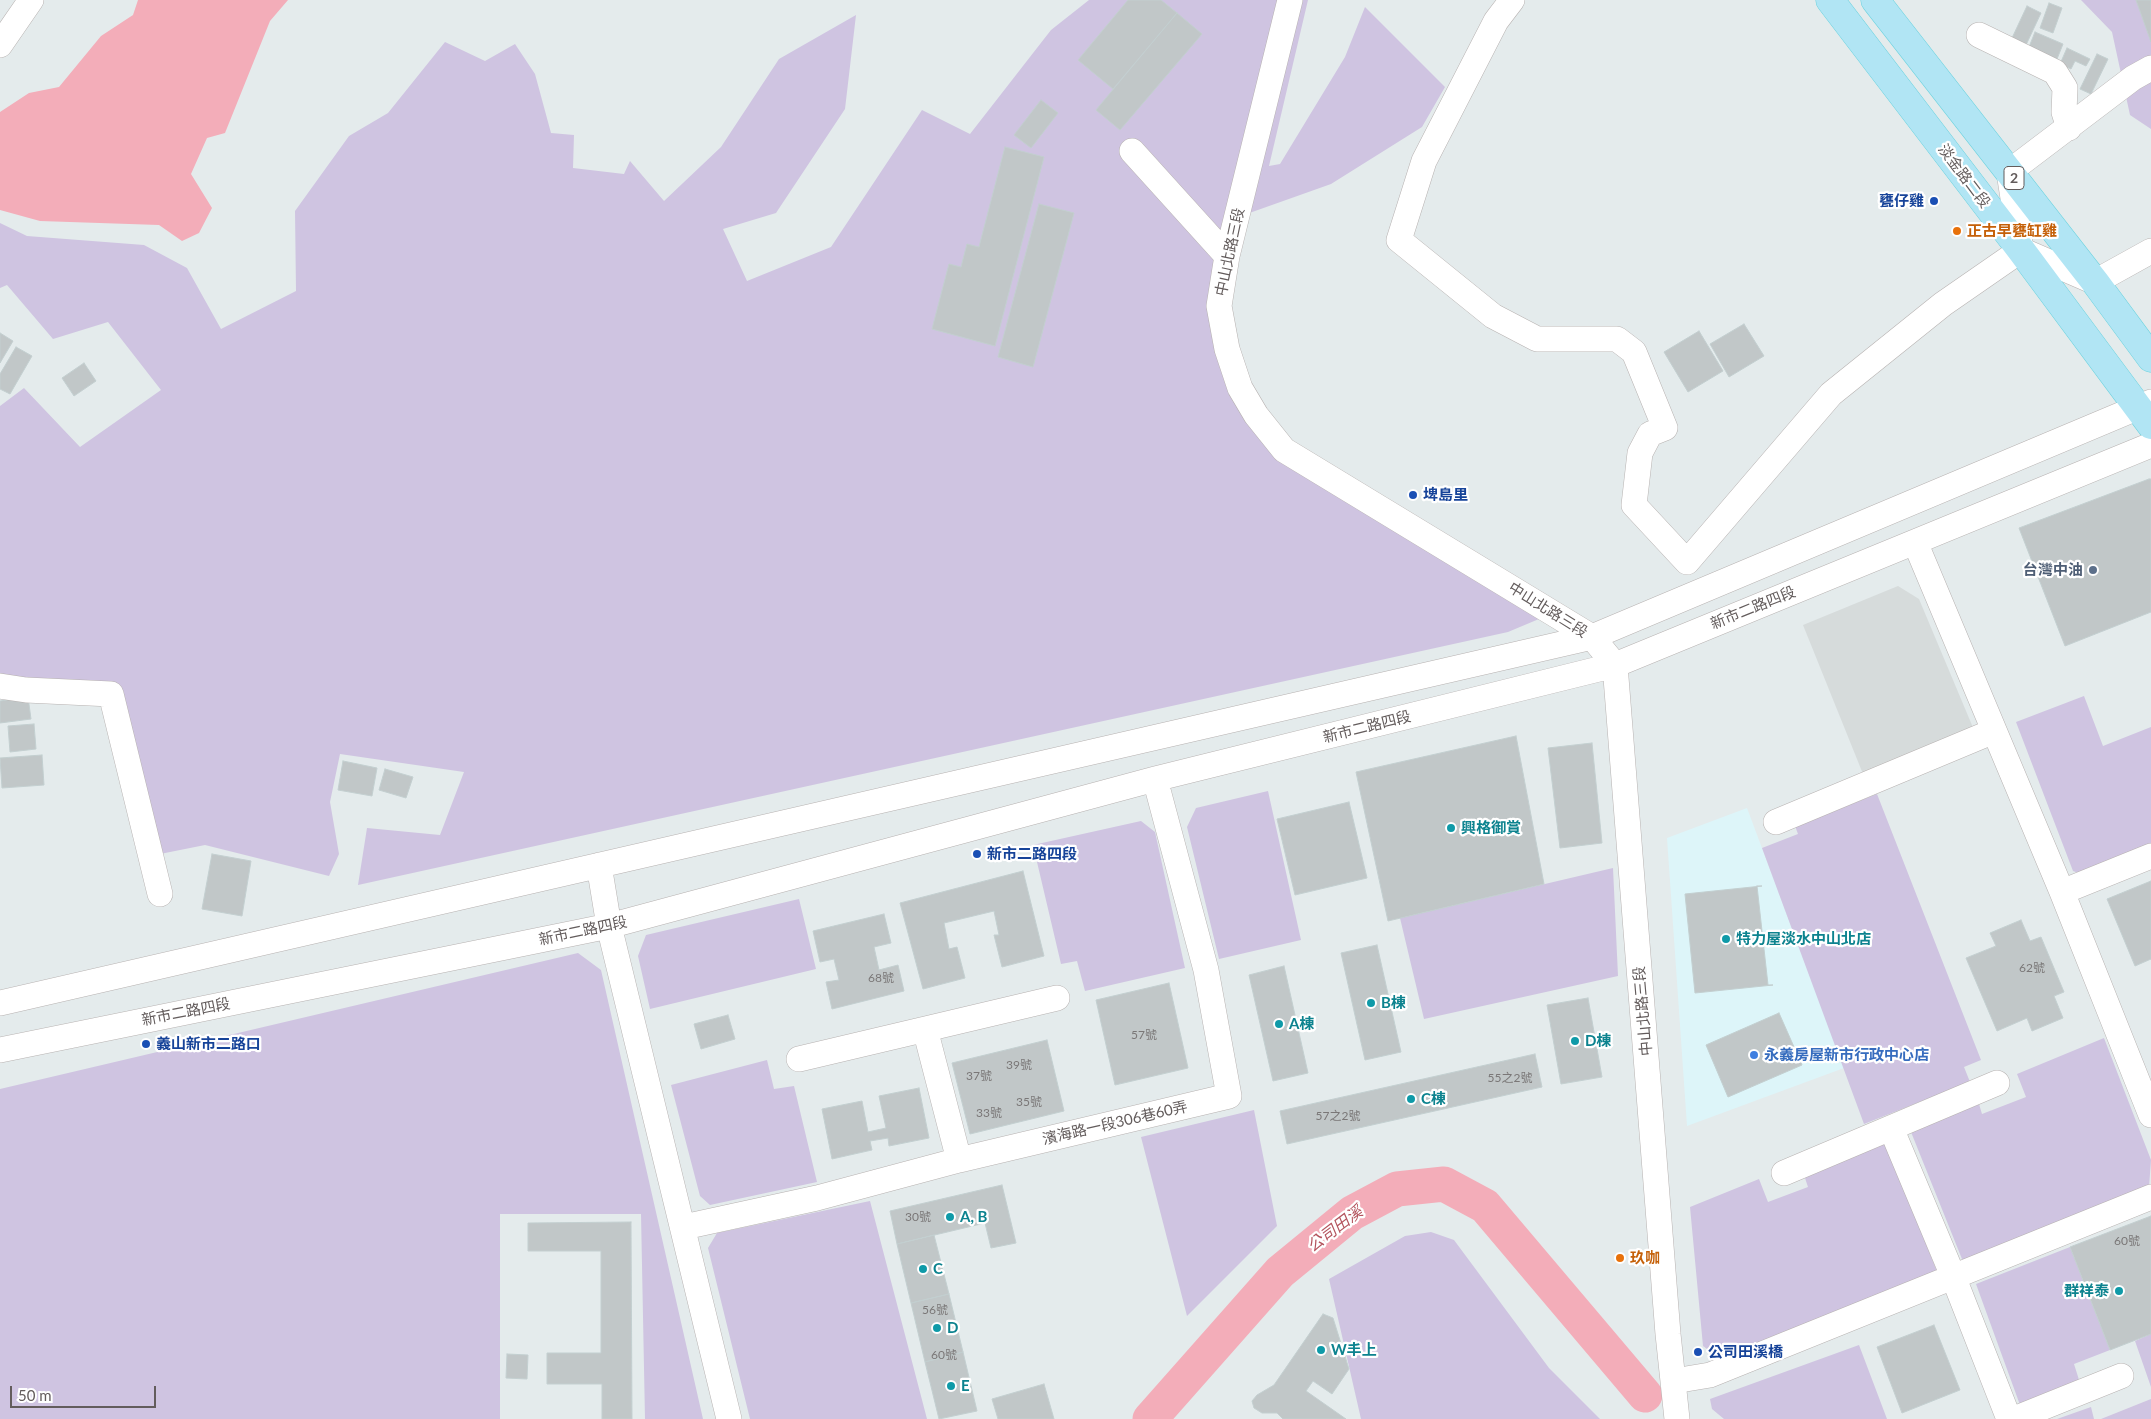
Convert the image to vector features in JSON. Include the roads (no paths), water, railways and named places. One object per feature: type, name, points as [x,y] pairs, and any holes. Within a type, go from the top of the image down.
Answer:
[{"type":"main road","name":"淡金路二段","points":[[1830,0],[2147,411]]},
{"type":"main road","name":"2","points":[[1875,0],[2095,282],[2151,358]]},
{"type":"street","points":[[0,44],[30,0]]},
{"type":"street","name":"中山北路三段","points":[[1290,0],[1226,256],[1219,306],[1227,349],[1240,388],[1256,415],[1284,450],[1592,637],[1615,665],[1668,1334],[1677,1419]]},
{"type":"street","points":[[1512,0],[1496,21],[1424,161],[1399,240],[1493,316],[1537,339],[1617,339],[1634,352],[1665,428],[1650,434],[1640,452],[1634,505],[1687,562],[1703,590]]},
{"type":"street","points":[[1979,35],[2055,72],[2065,88],[2064,112],[2069,128]]},
{"type":"street","points":[[2022,250],[2009,172],[2133,78],[2151,68]]},
{"type":"street","points":[[1132,151],[1226,256]]},
{"type":"street","points":[[1687,562],[1831,394],[1943,304],[2022,250]]},
{"type":"street","points":[[2022,250],[2095,282],[2151,251]]},
{"type":"street","points":[[0,1003],[1592,637],[1703,590],[2147,411]]},
{"type":"street","name":"新市二路四段","points":[[0,1050],[609,926],[1155,779],[1615,665],[2151,445]]},
{"type":"street","points":[[1915,542],[2062,892],[2151,1115]]},
{"type":"street","points":[[0,686],[26,690],[111,694],[160,894]]},
{"type":"street","points":[[1776,822],[1994,730]]},
{"type":"street","name":"濱海路一段306巷60弄","points":[[684,1227],[817,1198],[959,1160],[1229,1096],[1206,970],[1155,779]]},
{"type":"street","points":[[2062,892],[2151,856]]},
{"type":"street","points":[[599,866],[609,926],[684,1227],[729,1419]]},
{"type":"street","points":[[799,1059],[1057,998]]},
{"type":"street","points":[[925,1029],[959,1160]]},
{"type":"street","points":[[1784,1173],[1997,1083]]},
{"type":"street","points":[[1891,1128],[1953,1276],[2009,1419]]},
{"type":"street","points":[[1674,1381],[1710,1375],[2151,1197]]},
{"type":"street","points":[[2014,1419],[2121,1376]]},
{"type":"waterway","name":"公司田溪","points":[[1150,1419],[1280,1272],[1352,1213],[1397,1189],[1444,1184],[1485,1206],[1645,1395]]},
{"type":"place","name":"甕仔雞","points":[[1934,201]]},
{"type":"place","name":"正古早甕缸雞","points":[[1957,231]]},
{"type":"place","name":"埤島里","points":[[1413,495]]},
{"type":"place","name":"台灣中油","points":[[2093,570]]},
{"type":"place","name":"興格御賞","points":[[1451,828]]},
{"type":"place","name":"新市二路四段","points":[[977,854]]},
{"type":"place","name":"特力屋淡水中山北店","points":[[1726,939]]},
{"type":"place","name":"B棟","points":[[1371,1003]]},
{"type":"place","name":"A棟","points":[[1279,1024]]},
{"type":"place","name":"D棟","points":[[1575,1041]]},
{"type":"place","name":"義山新市二路口","points":[[146,1044]]},
{"type":"place","name":"永義房屋新市行政中心店","points":[[1754,1055]]},
{"type":"place","name":"C棟","points":[[1411,1099]]},
{"type":"place","name":"A, B","points":[[950,1217]]},
{"type":"place","name":"玖咖","points":[[1620,1258]]},
{"type":"place","name":"C","points":[[923,1269]]},
{"type":"place","name":"群祥泰","points":[[2119,1291]]},
{"type":"place","name":"D","points":[[937,1328]]},
{"type":"place","name":"W丰上","points":[[1321,1350]]},
{"type":"place","name":"公司田溪橋","points":[[1698,1352]]},
{"type":"place","name":"E","points":[[951,1386]]}]
